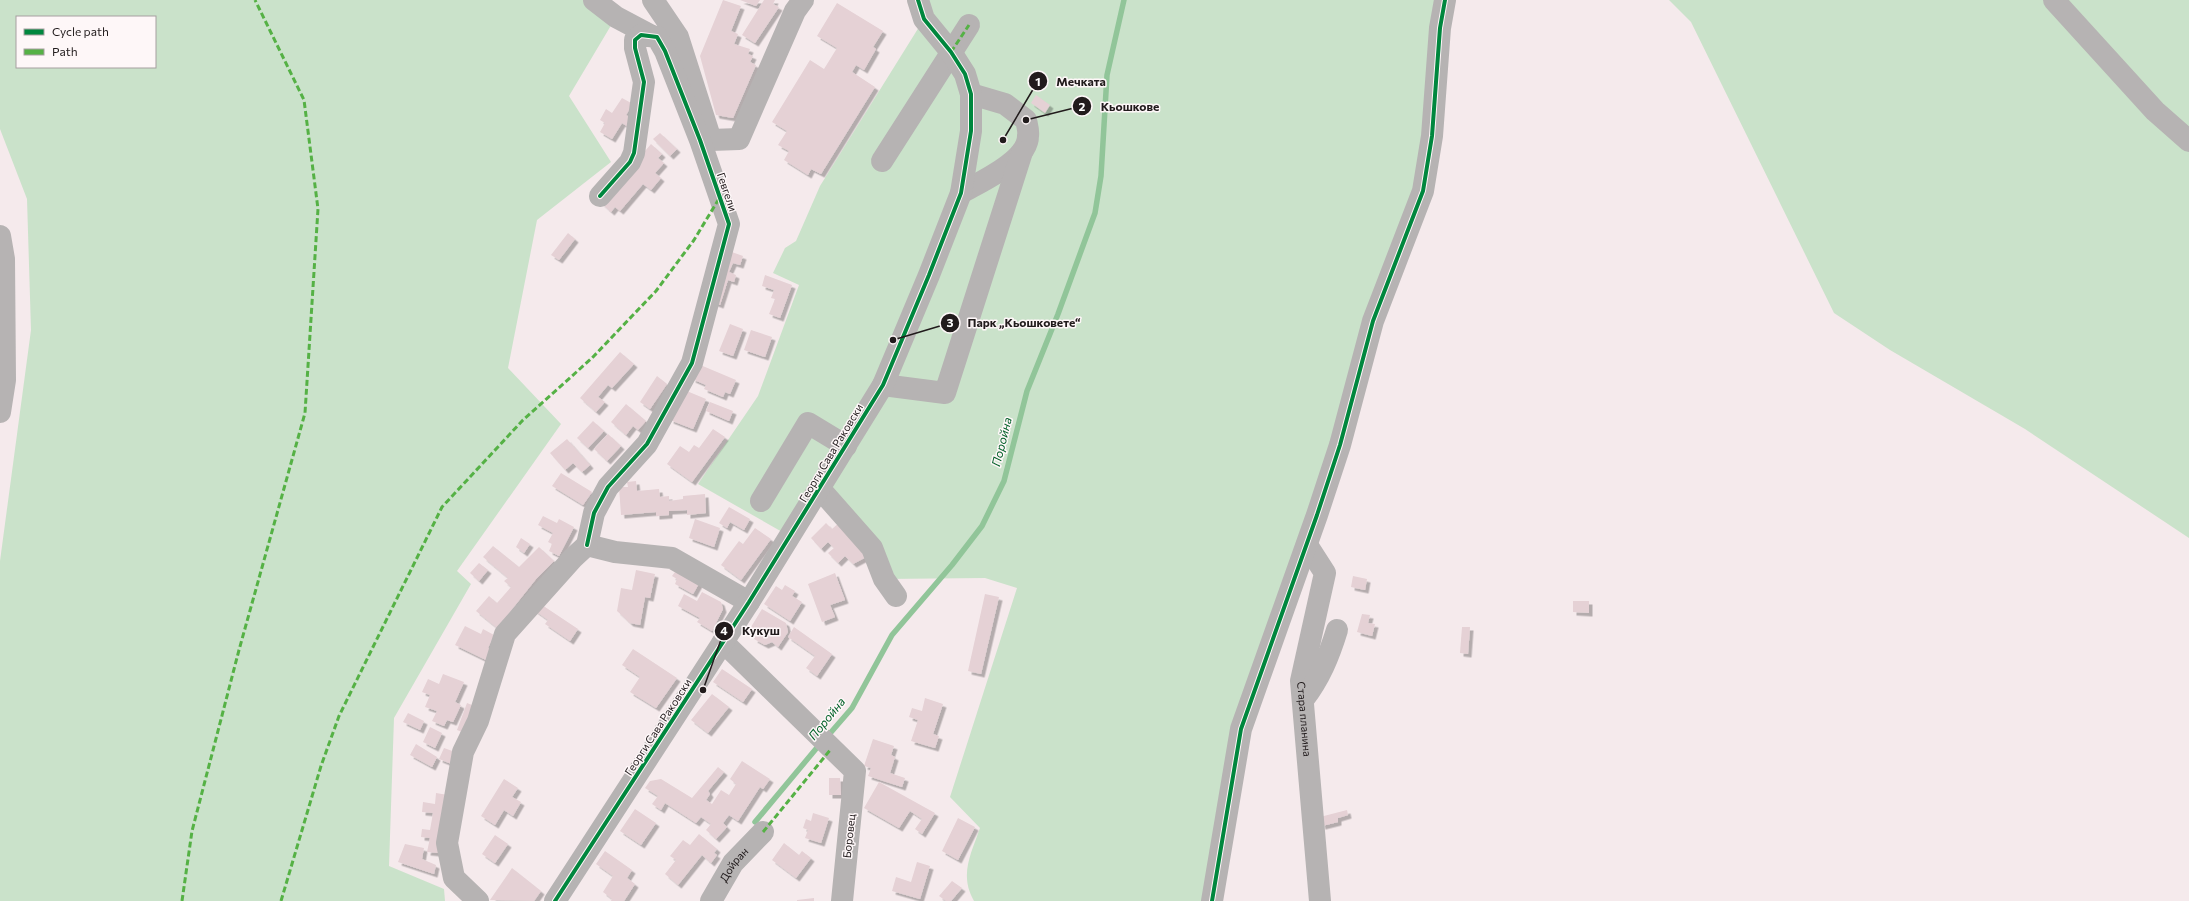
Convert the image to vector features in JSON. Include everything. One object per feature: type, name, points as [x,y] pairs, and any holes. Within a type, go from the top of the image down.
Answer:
[{"type":"street","name":"Гевгели","points":[[587,545],[594,514],[608,487],[647,444],[692,363],[729,224],[700,140],[665,51],[657,37],[650,35],[616,17],[594,0]]},
{"type":"street","points":[[653,0],[678,37],[711,140],[739,139],[795,11],[803,0]]},
{"type":"street","points":[[1212,901],[1242,729],[1307,545],[1340,445],[1373,321],[1423,191],[1432,136],[1440,28],[1445,0]]},
{"type":"street","points":[[2054,0],[2155,111],[2189,141]]},
{"type":"street","name":"Георги Сава Раковски","points":[[564,898],[820,489],[883,385],[961,193],[971,132],[971,94],[965,74],[951,52],[924,19],[915,3]]},
{"type":"street","points":[[882,161],[969,25]]},
{"type":"street","points":[[600,196],[630,162],[634,153],[644,82],[635,48],[635,40],[641,35],[650,35]]},
{"type":"street","points":[[883,385],[945,393],[1022,152],[1029,137],[1026,120],[1005,104],[971,94]]},
{"type":"street","points":[[961,193],[1011,163],[1022,152]]},
{"type":"street","points":[[0,236],[4,258],[5,380],[0,412]]},
{"type":"street","points":[[761,501],[808,423],[846,446]]},
{"type":"street","points":[[820,489],[872,548],[884,579],[896,596]]},
{"type":"street","points":[[478,901],[454,878],[447,843],[463,752],[478,721],[505,634],[573,558],[587,545],[615,552],[672,558],[749,602]]},
{"type":"street","name":"Стара планина","points":[[1307,545],[1325,573],[1301,681],[1320,901]]},
{"type":"street","points":[[1303,700],[1315,685],[1325,666],[1338,630]]},
{"type":"street","name":"Боровец","points":[[723,642],[855,771],[842,901]]},
{"type":"street","name":"Дойран","points":[[711,901],[733,864],[763,832]]},
{"type":"green space","points":[[0,0],[593,0],[616,17],[569,96],[611,162],[537,220],[508,368],[561,424],[457,571],[471,584],[394,718],[389,866],[444,889],[445,901],[0,901],[0,561],[31,330],[27,199],[0,129]]},
{"type":"green space","points":[[918,0],[1448,0],[1432,136],[1241,729],[1212,901],[974,901],[967,882],[967,873],[970,856],[980,828],[950,797],[1017,588],[985,578],[884,579],[820,489],[791,537],[698,484],[758,396],[799,285],[773,273],[785,248],[796,241],[820,186],[924,19]]},
{"type":"green space","points":[[1669,0],[2189,0],[2189,538],[2025,429],[1890,350],[1834,313],[1691,22]]},
{"type":"building","points":[[723,0],[741,6],[731,31],[738,34],[734,44],[750,49],[748,54],[753,56],[750,62],[756,65],[733,118],[716,115],[700,56]]},
{"type":"building","points":[[740,0],[760,0],[756,6]]},
{"type":"building","points":[[764,0],[775,0],[773,4],[779,7],[755,43],[742,35]]},
{"type":"building","points":[[837,3],[883,31],[873,47],[876,49],[864,70],[856,65],[852,72],[875,87],[821,174],[811,169],[808,175],[784,160],[789,151],[778,145],[787,131],[772,122],[810,60],[824,69],[837,48],[817,36]]},
{"type":"building","points":[[1036,95],[1050,105],[1045,113],[1031,103]]},
{"type":"building","points":[[622,98],[633,104],[626,115],[635,121],[633,130],[622,123],[612,139],[600,132],[605,123],[600,120],[606,109],[612,113]]},
{"type":"building","points":[[660,133],[677,149],[670,156],[653,139]]},
{"type":"building","points":[[651,144],[662,154],[658,158],[664,163],[655,173],[661,178],[651,190],[643,184],[620,211],[615,207],[611,212],[601,203]]},
{"type":"building","points":[[568,233],[575,239],[559,260],[551,255]]},
{"type":"building","points":[[729,251],[743,256],[740,265],[733,263],[729,272],[736,275],[734,282],[728,280],[720,305],[712,302]]},
{"type":"building","points":[[765,275],[792,285],[780,318],[769,314],[775,299],[771,298],[774,290],[762,286]]},
{"type":"building","points":[[730,324],[743,329],[733,356],[719,351]]},
{"type":"building","points":[[751,330],[772,337],[765,357],[744,350]]},
{"type":"building","points":[[620,352],[634,364],[612,388],[608,385],[598,397],[605,402],[596,412],[580,398]]},
{"type":"building","points":[[698,364],[736,380],[730,394],[725,392],[723,397],[704,389],[706,385],[692,379]]},
{"type":"building","points":[[657,376],[667,384],[650,409],[640,402]]},
{"type":"building","points":[[682,389],[706,399],[693,429],[670,420]]},
{"type":"building","points":[[710,402],[733,411],[729,421],[706,411]]},
{"type":"building","points":[[626,404],[646,421],[638,430],[633,426],[626,435],[611,422]]},
{"type":"building","points":[[593,421],[604,431],[588,448],[577,438]]},
{"type":"building","points":[[713,429],[725,437],[692,482],[667,464],[680,446],[689,452],[694,445],[699,448]]},
{"type":"building","points":[[608,434],[621,446],[607,461],[594,449]]},
{"type":"building","points":[[567,439],[590,465],[582,472],[573,463],[565,470],[550,453]]},
{"type":"building","points":[[561,473],[592,492],[583,505],[552,486]]},
{"type":"building","points":[[636,481],[637,491],[659,489],[660,497],[669,496],[669,501],[683,499],[683,496],[705,494],[706,513],[687,515],[687,510],[669,511],[669,515],[656,516],[656,512],[621,515],[619,487],[628,487],[627,482]]},
{"type":"building","points":[[729,507],[750,519],[744,530],[730,522],[727,528],[719,523]]},
{"type":"building","points":[[543,516],[557,523],[559,519],[574,527],[559,556],[549,551],[552,544],[548,542],[553,533],[538,525]]},
{"type":"building","points":[[695,519],[720,528],[714,547],[689,538]]},
{"type":"building","points":[[841,521],[868,556],[853,564],[845,556],[838,563],[828,553],[834,548],[828,542],[821,549],[811,538],[826,523],[832,529]]},
{"type":"building","points":[[755,528],[771,539],[741,580],[721,565],[739,541],[743,544]]},
{"type":"building","points":[[521,538],[530,544],[524,553],[516,547]]},
{"type":"building","points":[[493,546],[519,567],[539,547],[554,561],[536,579],[497,628],[476,611],[489,596],[497,603],[511,587],[504,581],[508,578],[483,557]]},
{"type":"building","points":[[479,563],[488,570],[479,581],[470,573]]},
{"type":"building","points":[[636,570],[655,574],[650,598],[645,597],[640,625],[630,623],[617,611],[621,588],[632,590]]},
{"type":"building","points":[[675,572],[701,580],[693,594],[675,584],[677,579],[672,576]]},
{"type":"building","points":[[835,573],[845,600],[830,605],[835,617],[822,622],[808,584]]},
{"type":"building","points":[[1353,576],[1367,579],[1365,590],[1351,587]]},
{"type":"building","points":[[785,585],[795,591],[792,596],[802,602],[790,621],[764,604],[776,586],[782,590]]},
{"type":"building","points":[[702,592],[721,602],[723,609],[712,631],[697,622],[700,618],[678,606],[684,594],[697,601]]},
{"type":"building","points":[[985,594],[999,597],[981,674],[968,671]]},
{"type":"building","points":[[1573,601],[1589,601],[1589,613],[1573,612]]},
{"type":"building","points":[[539,603],[578,629],[570,641],[545,624],[548,620],[534,610]]},
{"type":"building","points":[[762,609],[786,623],[788,632],[778,647],[772,642],[765,645],[754,639],[759,631],[751,627]]},
{"type":"building","points":[[1362,614],[1370,615],[1368,623],[1375,624],[1372,636],[1357,632]]},
{"type":"building","points":[[465,626],[481,634],[483,629],[494,635],[488,648],[493,651],[488,661],[455,645]]},
{"type":"building","points":[[794,627],[832,654],[817,676],[806,668],[815,656],[788,637]]},
{"type":"building","points":[[1462,627],[1470,627],[1468,654],[1460,653]]},
{"type":"building","points":[[633,649],[677,678],[656,708],[630,692],[640,677],[622,665]]},
{"type":"building","points":[[722,669],[752,689],[743,702],[713,682]]},
{"type":"building","points":[[443,674],[464,682],[455,702],[461,705],[453,722],[447,720],[444,726],[432,721],[437,711],[425,707],[430,695],[422,692],[428,679],[439,684]]},
{"type":"building","points":[[712,694],[729,707],[708,733],[691,720]]},
{"type":"building","points":[[925,698],[943,704],[933,734],[939,736],[935,748],[911,741],[918,720],[909,717],[912,708],[922,711]]},
{"type":"building","points":[[467,703],[477,707],[467,734],[457,730]]},
{"type":"building","points":[[408,713],[424,721],[420,730],[403,722]]},
{"type":"building","points":[[430,727],[442,733],[435,748],[423,742]]},
{"type":"building","points":[[873,739],[894,746],[891,755],[895,757],[890,773],[905,778],[902,787],[868,776],[871,768],[864,766]]},
{"type":"building","points":[[416,744],[437,757],[432,767],[410,755]]},
{"type":"building","points":[[444,748],[458,753],[454,765],[439,759]]},
{"type":"building","points":[[742,761],[770,779],[763,789],[760,787],[738,821],[729,815],[723,823],[727,827],[716,839],[706,830],[711,824],[701,817],[696,823],[665,803],[661,810],[652,804],[658,796],[645,788],[650,781],[661,779],[692,798],[718,767],[724,772],[708,791],[710,794],[706,800],[712,804],[721,790],[729,795],[736,784],[730,779]]},
{"type":"building","points":[[829,778],[840,778],[841,795],[829,795]]},
{"type":"building","points":[[504,779],[518,788],[512,797],[521,802],[513,816],[504,810],[495,825],[481,816]]},
{"type":"building","points":[[879,782],[935,813],[922,834],[915,829],[922,819],[910,811],[899,828],[864,808]]},
{"type":"building","points":[[436,793],[448,795],[438,853],[427,852],[430,838],[421,837],[422,829],[430,830],[433,813],[422,812],[423,802],[435,804]]},
{"type":"building","points":[[635,809],[656,823],[641,845],[620,831]]},
{"type":"building","points":[[1347,810],[1348,815],[1338,818],[1338,822],[1322,826],[1320,817]]},
{"type":"building","points":[[813,813],[829,818],[821,843],[805,838],[808,830],[803,828],[806,819],[811,821]]},
{"type":"building","points":[[958,818],[975,827],[958,860],[942,851]]},
{"type":"building","points":[[699,834],[717,849],[714,853],[717,855],[711,863],[702,855],[678,885],[665,874],[676,860],[670,856],[683,840],[690,845]]},
{"type":"building","points":[[495,835],[508,844],[495,863],[482,854]]},
{"type":"building","points":[[784,843],[799,855],[802,851],[811,858],[796,878],[772,860]]},
{"type":"building","points":[[405,844],[424,848],[422,859],[436,865],[434,874],[398,862]]},
{"type":"building","points":[[605,851],[632,870],[627,878],[635,884],[624,901],[611,901],[612,899],[603,892],[613,876],[596,864]]},
{"type":"building","points":[[917,862],[930,866],[920,899],[892,891],[896,877],[911,882]]},
{"type":"building","points":[[512,868],[541,891],[534,901],[490,900]]},
{"type":"building","points":[[952,881],[962,888],[951,901],[946,901],[939,896]]},
{"type":"building","points":[[814,898],[814,901],[797,901],[797,900]]},
{"type":"waterway","name":"Поройна","points":[[826,738],[852,708],[892,635],[952,565],[982,526],[1004,481],[1027,391],[1058,314],[1095,213],[1101,176],[1107,75],[1124,0]]},
{"type":"waterway","name":"Поройна","points":[[755,822],[820,744]]},
{"type":"marked path","points":[[182,901],[192,831],[239,650],[305,413],[318,209],[304,100],[255,0]]},
{"type":"marked path","points":[[951,52],[969,25]]},
{"type":"marked path","points":[[281,901],[321,766],[339,716],[442,507],[523,420],[592,358],[656,291],[694,240],[720,197]]},
{"type":"marked path","points":[[763,832],[831,749]]},
{"type":"cycle path","points":[[555,901],[749,602],[883,385],[929,275],[961,193],[971,131],[971,94],[965,74],[951,52],[924,19],[918,0]]},
{"type":"cycle path","points":[[1212,901],[1241,729],[1317,515],[1340,445],[1373,321],[1423,191],[1432,136],[1440,28],[1445,0]]},
{"type":"cycle path","points":[[587,545],[594,513],[608,487],[647,444],[692,363],[729,224],[700,140],[665,51],[657,37],[641,35],[635,40],[635,48],[644,82],[634,153],[630,162],[600,196]]},
{"type":"place","name":"Кьошкове","points":[[1026,120]]},
{"type":"place","name":"Мечката","points":[[1003,140]]},
{"type":"place","name":"Парк „Кьошковете“","points":[[893,340]]},
{"type":"place","name":"Кукуш","points":[[703,690]]}]
